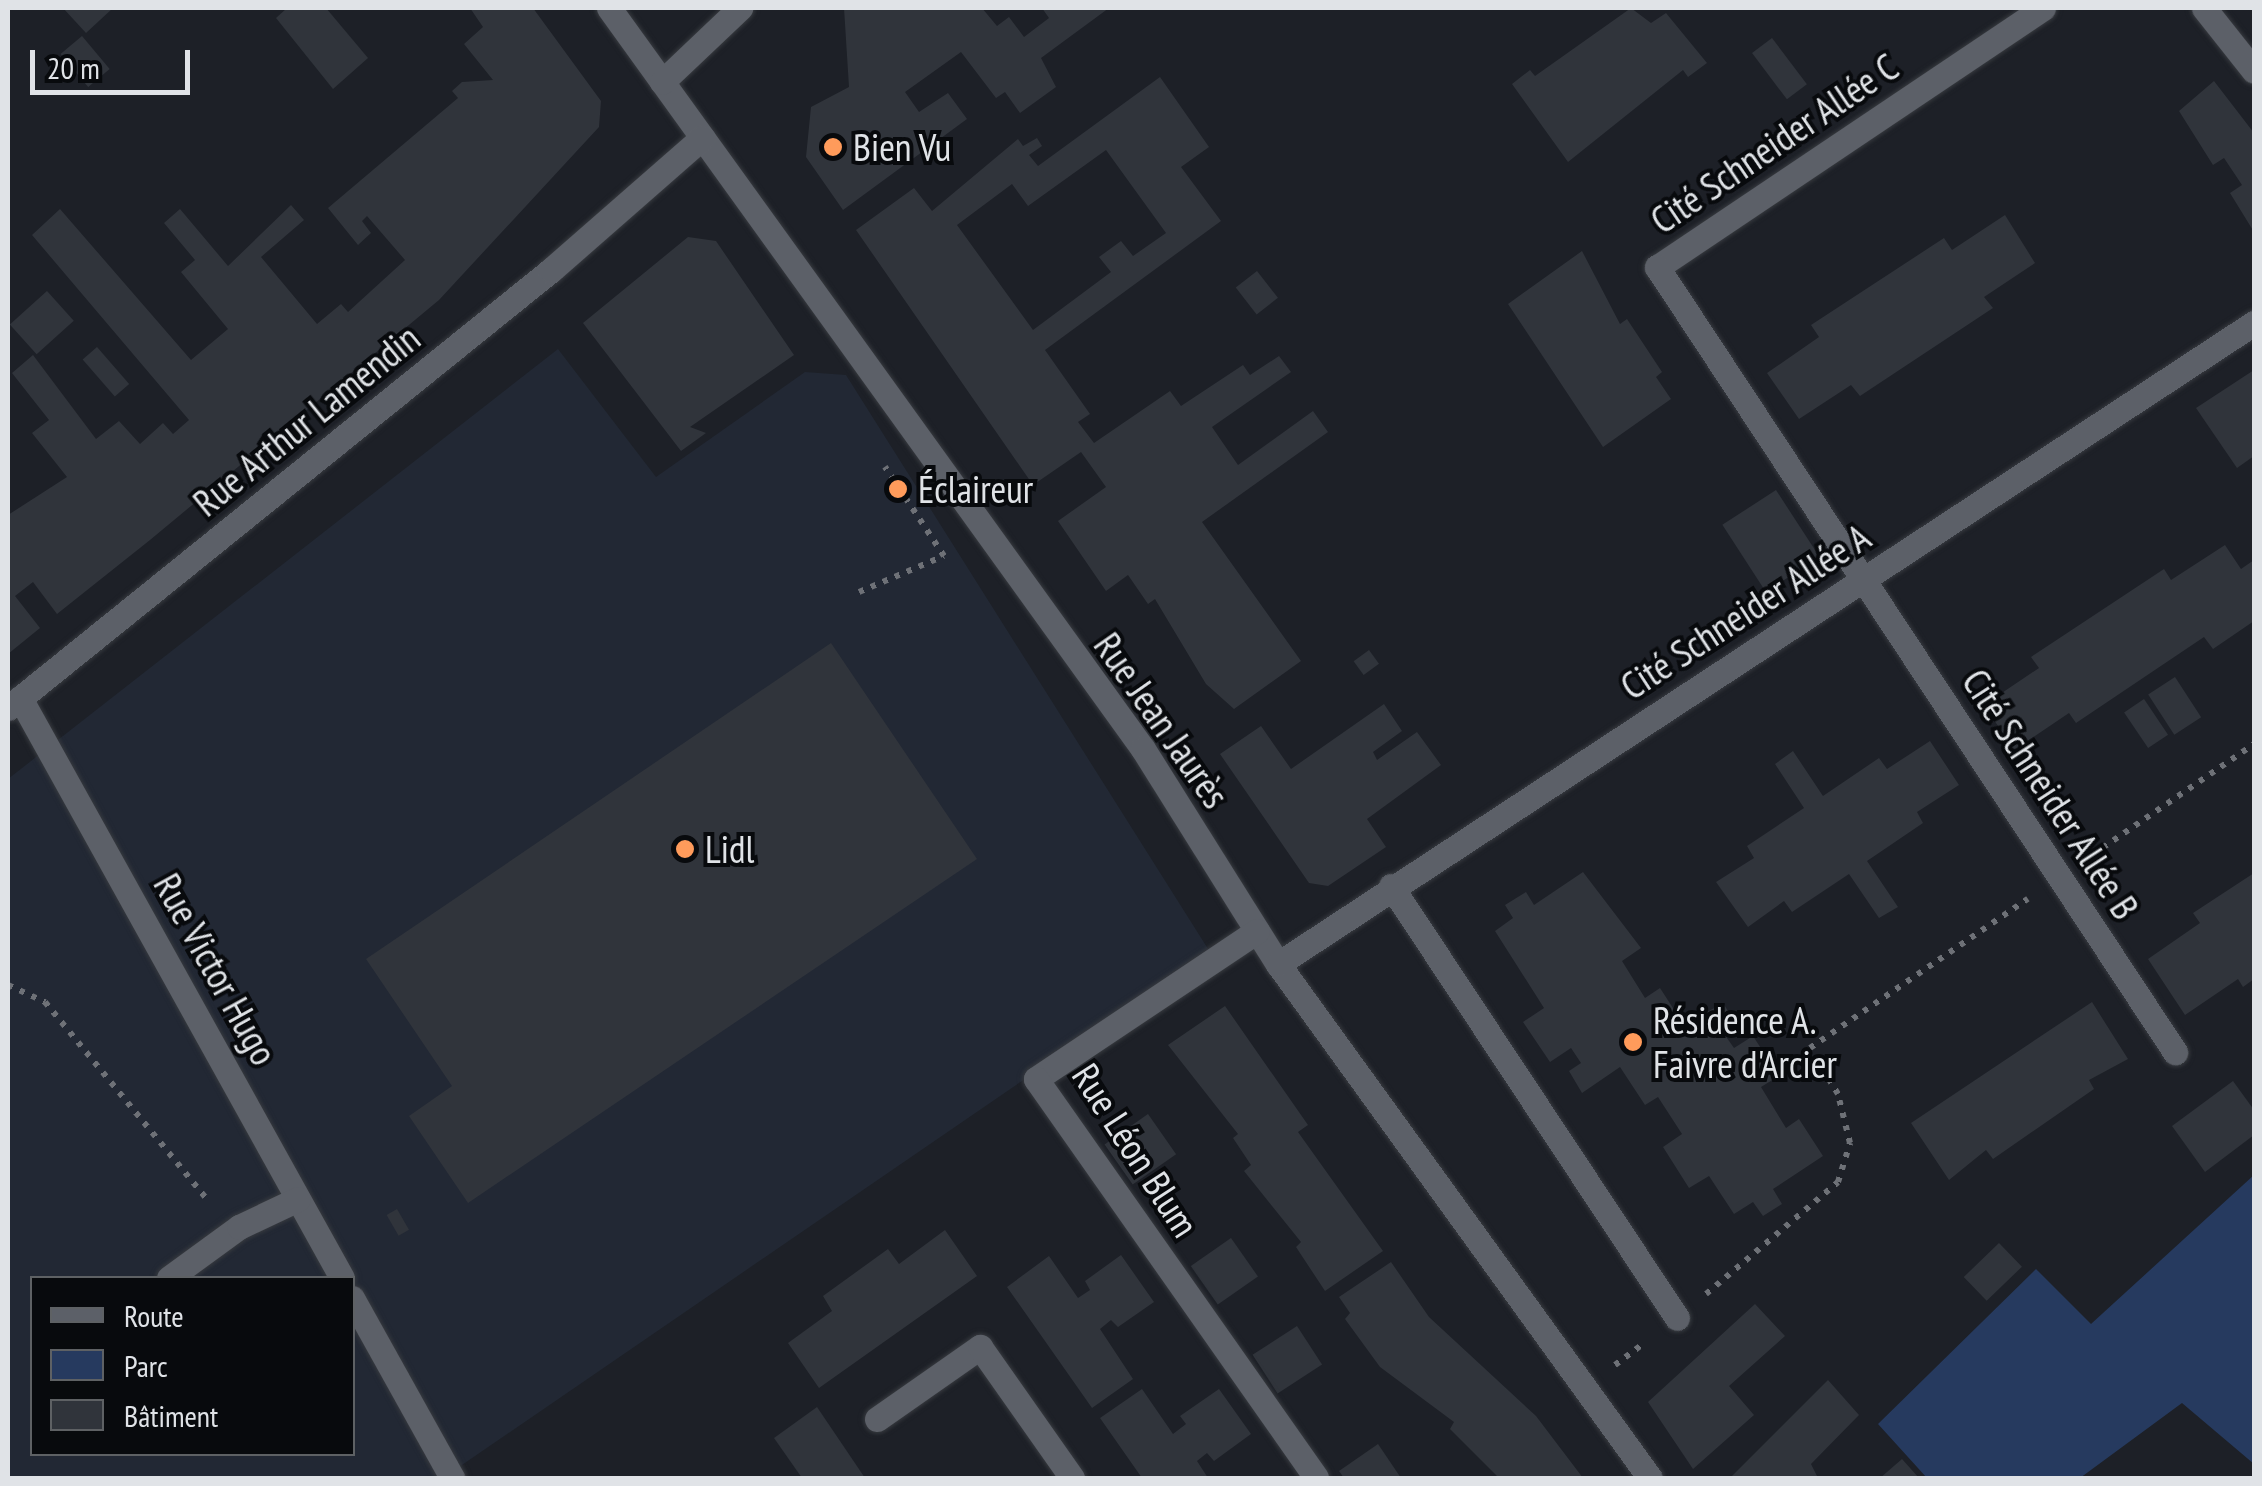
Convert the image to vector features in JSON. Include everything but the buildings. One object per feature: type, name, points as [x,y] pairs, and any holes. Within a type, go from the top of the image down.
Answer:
[{"type":"street","name":"Rue Jean Jaurès","points":[[609,8],[1143,749],[1278,964],[1650,1478]]},
{"type":"street","points":[[662,82],[740,8]]},
{"type":"street","name":"Cité Schneider Allée C","points":[[1865,577],[1657,267],[2043,8]]},
{"type":"street","points":[[2204,8],[2254,72]]},
{"type":"street","name":"Rue Arthur Lamendin","points":[[14,703],[702,138]]},
{"type":"street","name":"Cité Schneider Allée A","points":[[1278,964],[2254,322]]},
{"type":"street","name":"Cité Schneider Allée B","points":[[1865,577],[2174,1052]]},
{"type":"street","name":"Rue Victor Hugo","points":[[14,703],[341,1276]]},
{"type":"street","points":[[1392,886],[1677,1318]]},
{"type":"street","name":"Rue Léon Blum","points":[[1257,931],[1036,1079],[1316,1478]]},
{"type":"street","points":[[172,1276],[238,1226],[298,1199]]},
{"type":"street","points":[[355,1303],[452,1478]]},
{"type":"street","points":[[877,1419],[980,1348],[1072,1478]]},
{"type":"path","points":[[860,592],[944,556],[881,460]]},
{"type":"path","points":[[8,985],[45,1002],[192,1188],[205,1200],[219,1192]]},
{"type":"path","points":[[1586,1386],[1677,1318],[1838,1182],[1850,1143],[1838,1094],[1810,1048]]},
{"type":"shaded area","points":[[558,349],[656,477],[805,372],[846,375],[1210,952],[443,1478],[8,1478],[8,779]]},
{"type":"green space","points":[[2254,1175],[2254,1464],[2182,1403],[2080,1478],[1927,1478],[1878,1424],[2036,1269],[2091,1324]]},
{"type":"place","name":"Bien Vu","points":[[833,147]]},
{"type":"place","name":"Éclaireur","points":[[898,489]]},
{"type":"place","name":"Lidl","points":[[685,849]]},
{"type":"place","name":"Résidence A. Faivre d'Arcier","points":[[1633,1042]]}]
